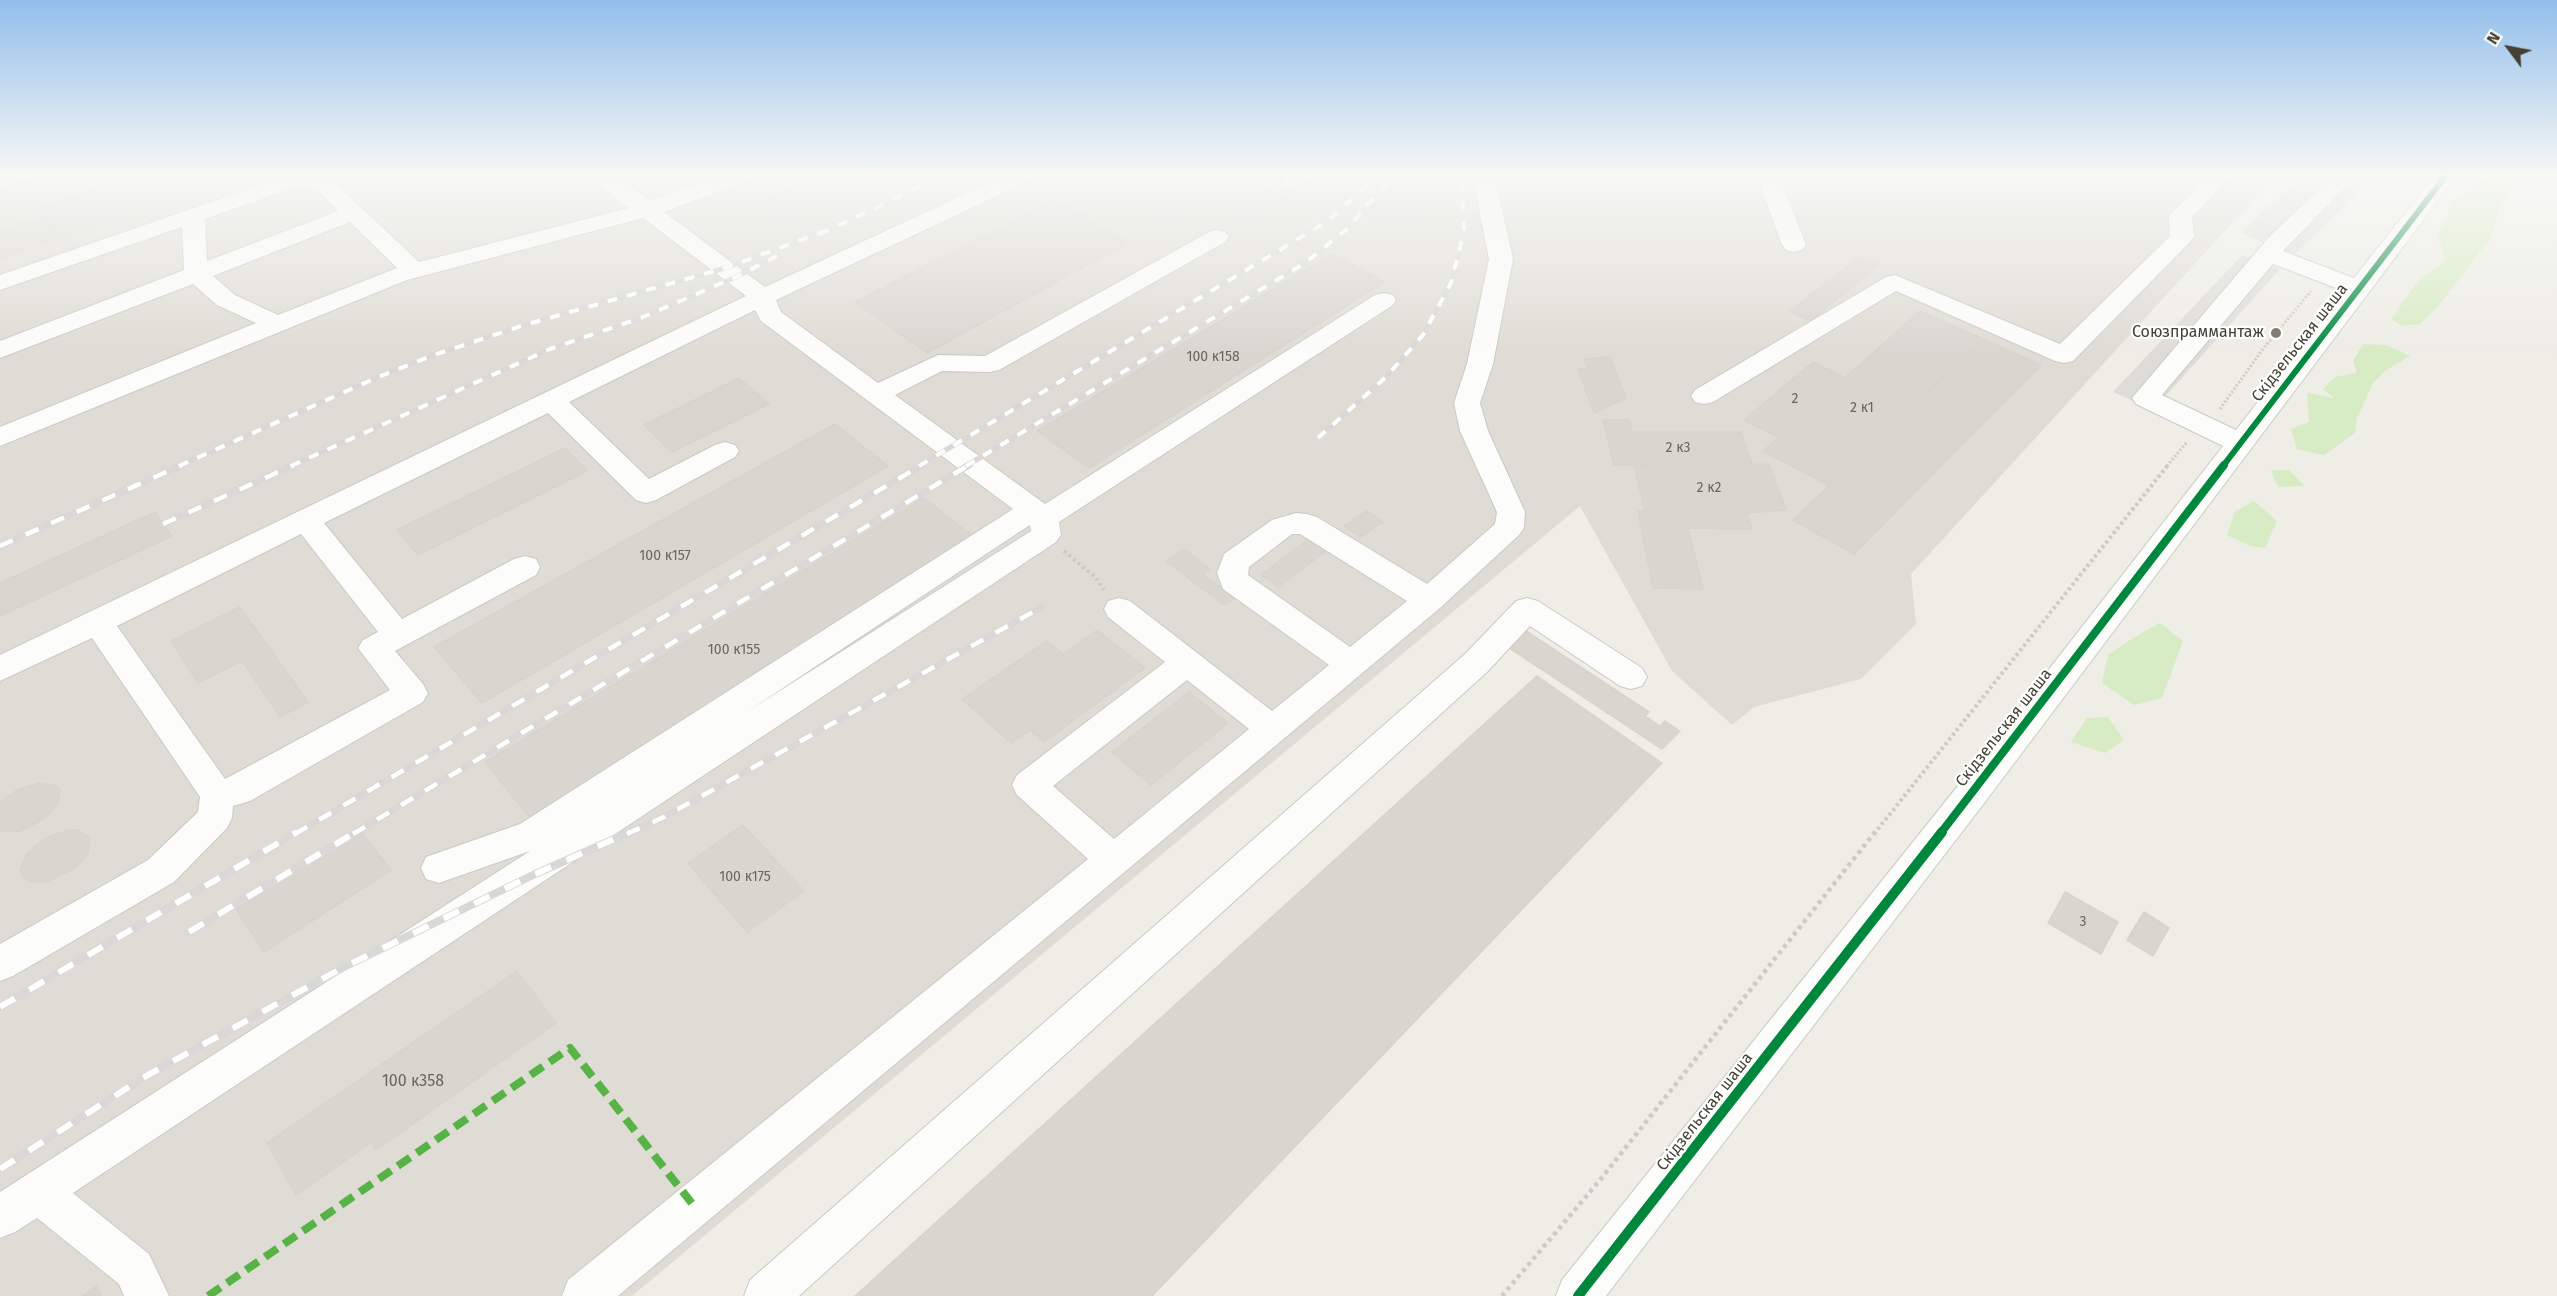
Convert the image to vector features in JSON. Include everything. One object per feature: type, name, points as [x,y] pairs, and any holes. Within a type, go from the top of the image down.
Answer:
[{"type":"street","points":[[0,283],[140,234]]},
{"type":"street","points":[[194,234],[196,274],[226,300],[278,324]]},
{"type":"street","points":[[0,350],[298,234]]},
{"type":"street","points":[[376,234],[414,271]]},
{"type":"street","points":[[0,437],[398,275],[553,234]]},
{"type":"street","points":[[680,234],[763,297],[770,316],[1041,521]]},
{"type":"street","points":[[0,669],[763,297],[896,234]]},
{"type":"street","points":[[584,1296],[1429,600],[1509,528],[1511,512],[1474,431],[1467,403],[1480,364],[1501,260],[1496,234]]},
{"type":"street","points":[[1790,234],[1794,245]]},
{"type":"street","points":[[1704,396],[1895,282],[2064,354],[2182,237],[2182,234]]},
{"type":"street","points":[[2240,443],[2145,398],[2285,234]]},
{"type":"street","name":"Скідзельская шаша","points":[[1578,1296],[1973,792],[2400,234]]},
{"type":"street","points":[[876,394],[938,363],[990,364],[1217,237]]},
{"type":"street","points":[[2269,254],[2359,288]]},
{"type":"street","points":[[439,868],[532,835],[1041,521],[1384,300]]},
{"type":"street","points":[[551,400],[646,493],[725,451]]},
{"type":"street","points":[[306,520],[398,635]]},
{"type":"street","points":[[0,1217],[478,903],[1041,521]]},
{"type":"street","points":[[1351,664],[1234,581],[1232,573],[1235,562],[1282,527],[1296,523],[1307,524],[1429,600]]},
{"type":"street","points":[[217,795],[238,791],[412,693],[375,648],[525,567]]},
{"type":"street","points":[[1119,609],[1272,729]]},
{"type":"street","points":[[766,1296],[1476,663],[1527,609],[1632,677]]},
{"type":"street","points":[[0,964],[161,871],[215,818],[217,795],[97,621]]},
{"type":"street","points":[[1113,860],[1029,785],[1187,663]]},
{"type":"street","points":[[38,1192],[134,1269],[147,1296]]},
{"type":"path","points":[[1502,1296],[1607,1171],[2129,511],[2197,430],[2198,423],[2220,409],[2263,349],[2324,274]]},
{"type":"path","points":[[1041,521],[1095,577],[1119,609]]},
{"type":"shaded area","points":[[0,234],[2222,234],[1911,574],[1916,624],[1861,679],[1754,707],[1732,725],[1672,671],[1580,506],[632,1296],[0,1296]]},
{"type":"shaded area","points":[[2245,234],[2315,234],[2294,255]]},
{"type":"shaded area","points":[[2242,255],[2280,269],[2153,410],[2113,392]]},
{"type":"green space","points":[[2438,234],[2491,234],[2439,305],[2420,324],[2402,326],[2391,319],[2418,281],[2445,260]]},
{"type":"green space","points":[[2363,344],[2386,345],[2410,356],[2385,371],[2373,383],[2357,418],[2355,433],[2324,455],[2297,449],[2291,429],[2309,422],[2307,393],[2334,398],[2323,389],[2335,377],[2357,373],[2353,361]]},
{"type":"green space","points":[[2271,470],[2289,470],[2305,486],[2278,487]]},
{"type":"green space","points":[[2254,501],[2277,521],[2265,548],[2250,546],[2227,535],[2235,512]]},
{"type":"green space","points":[[2160,623],[2183,641],[2162,698],[2134,705],[2102,683],[2108,655]]},
{"type":"green space","points":[[2108,717],[2124,740],[2105,753],[2071,742],[2087,718]]},
{"type":"building","points":[[0,234],[55,234],[58,238],[0,259]]},
{"type":"building","points":[[987,234],[1114,234],[1128,243],[927,353],[855,302]]},
{"type":"building","points":[[1332,254],[1384,282],[1089,468],[1037,431]]},
{"type":"building","points":[[1859,257],[1879,265],[1810,321],[1790,311]]},
{"type":"building","points":[[1920,311],[1983,339],[1830,486],[1763,451]]},
{"type":"building","points":[[1983,339],[2041,365],[1854,554],[1793,520]]},
{"type":"building","points":[[1610,357],[1626,398],[1594,413],[1578,369],[1588,368],[1584,359]]},
{"type":"building","points":[[1813,362],[1845,378],[1778,437],[1744,420]]},
{"type":"building","points":[[739,378],[769,404],[672,452],[644,425]]},
{"type":"building","points":[[1603,420],[1629,420],[1632,432],[1741,432],[1752,464],[1614,465]]},
{"type":"building","points":[[835,424],[888,466],[482,703],[434,647]]},
{"type":"building","points":[[565,448],[587,471],[418,555],[397,530]]},
{"type":"building","points":[[1769,464],[1786,510],[1747,513],[1645,511],[1634,465]]},
{"type":"building","points":[[924,498],[975,538],[530,818],[485,762]]},
{"type":"building","points":[[1367,511],[1383,522],[1360,537],[1344,526]]},
{"type":"building","points":[[1638,511],[1747,513],[1752,529],[1688,528],[1703,589],[1653,588]]},
{"type":"building","points":[[155,512],[172,536],[0,616],[0,583]]},
{"type":"building","points":[[1311,537],[1329,549],[1278,587],[1261,575]]},
{"type":"building","points":[[1184,549],[1210,569],[1203,574],[1234,598],[1224,605],[1166,561]]},
{"type":"building","points":[[240,607],[308,702],[280,717],[242,661],[198,683],[171,641]]},
{"type":"building","points":[[1523,629],[1649,712],[1645,716],[1660,726],[1665,721],[1680,731],[1662,749],[1505,645]]},
{"type":"building","points":[[1097,630],[1145,668],[1044,742],[1030,730],[1011,743],[962,699],[1047,641],[1063,654]]},
{"type":"building","points":[[1537,676],[1662,763],[1152,1296],[855,1296]]},
{"type":"building","points":[[1189,692],[1228,723],[1151,785],[1112,752]]},
{"type":"building","points":[[39,783],[55,785],[60,790],[57,805],[51,813],[30,827],[19,831],[0,831],[0,803],[17,790]]},
{"type":"building","points":[[743,825],[804,891],[747,932],[688,863]]},
{"type":"building","points":[[68,830],[78,830],[90,838],[88,853],[81,862],[72,870],[48,881],[28,881],[22,876],[20,869],[27,853],[46,838]]},
{"type":"building","points":[[361,832],[391,870],[264,952],[236,909]]},
{"type":"building","points":[[2065,892],[2118,922],[2101,954],[2048,923]]},
{"type":"building","points":[[2144,912],[2169,928],[2153,956],[2127,940]]},
{"type":"building","points":[[517,971],[556,1023],[376,1150],[372,1142],[296,1195],[267,1143]]},
{"type":"building","points":[[97,1286],[101,1296],[82,1296]]},
{"type":"railway","points":[[179,466],[378,377],[434,355],[521,326],[725,268],[816,234]]},
{"type":"railway","points":[[919,466],[1305,234]]},
{"type":"railway","points":[[966,466],[1305,263],[1340,234]]},
{"type":"railway","points":[[1318,438],[1386,377],[1423,335],[1451,283],[1463,234]]},
{"type":"railway","points":[[291,466],[550,349],[643,317],[736,277],[777,256]]},
{"type":"railway","points":[[0,546],[182,465]]},
{"type":"railway","points":[[163,524],[294,465]]},
{"type":"railway","points":[[295,834],[922,465]]},
{"type":"railway","points":[[353,834],[969,465]]},
{"type":"railway","points":[[627,834],[664,817],[1042,607]]},
{"type":"railway","points":[[0,1007],[297,832]]},
{"type":"railway","points":[[189,932],[356,832]]},
{"type":"railway","points":[[0,1169],[146,1076],[342,968],[533,875],[630,832]]},
{"type":"marked path","points":[[208,1296],[570,1048],[694,1206]]},
{"type":"cycle path","points":[[1578,1296],[1973,792],[2401,234]]},
{"type":"place","name":"Союзпраммантаж","points":[[2276,333]]}]
